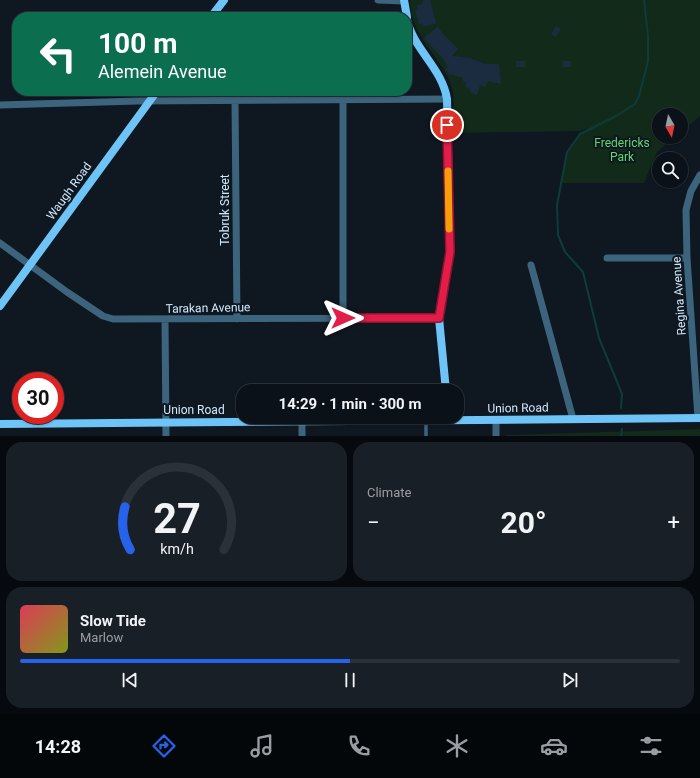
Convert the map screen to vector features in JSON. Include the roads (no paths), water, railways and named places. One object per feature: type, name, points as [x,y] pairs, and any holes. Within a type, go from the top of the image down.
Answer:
[{"type":"main road","points":[[215,12],[224,0]]},
{"type":"main road","points":[[404,0],[406,12]]},
{"type":"main road","points":[[412,36],[441,78],[447,99],[450,252],[439,318],[445,384]]},
{"type":"main road","name":"Waugh Road","points":[[0,306],[154,96]]},
{"type":"main road","name":"Union Road","points":[[464,419],[699,418]]},
{"type":"main road","name":"Union Road","points":[[0,424],[236,422]]},
{"type":"street","points":[[378,0],[404,0]]},
{"type":"street","points":[[0,104],[235,100],[447,99]]},
{"type":"street","name":"Tobruk Street","points":[[235,100],[237,319]]},
{"type":"street","points":[[343,100],[343,318]]},
{"type":"street","name":"Regina Avenue","points":[[699,418],[687,258],[686,210],[690,190],[700,175]]},
{"type":"street","name":"Tarakan Avenue","points":[[0,244],[103,316],[126,320],[439,318]]},
{"type":"street","points":[[607,258],[687,258]]},
{"type":"street","points":[[531,265],[573,419]]},
{"type":"street","points":[[164,320],[166,436]]},
{"type":"street","points":[[496,420],[496,436]]},
{"type":"street","points":[[302,424],[302,436]]},
{"type":"lane","points":[[426,424],[426,436]]},
{"type":"waterway","points":[[621,408],[622,394],[599,338],[583,272],[565,252],[558,235],[557,205],[567,152],[580,134],[616,116],[635,104],[639,96],[648,61],[648,36],[644,0]]},
{"type":"waterway","points":[[621,436],[622,429]]},
{"type":"park label","name":"Fredericks Park","points":[[622,150]]}]
